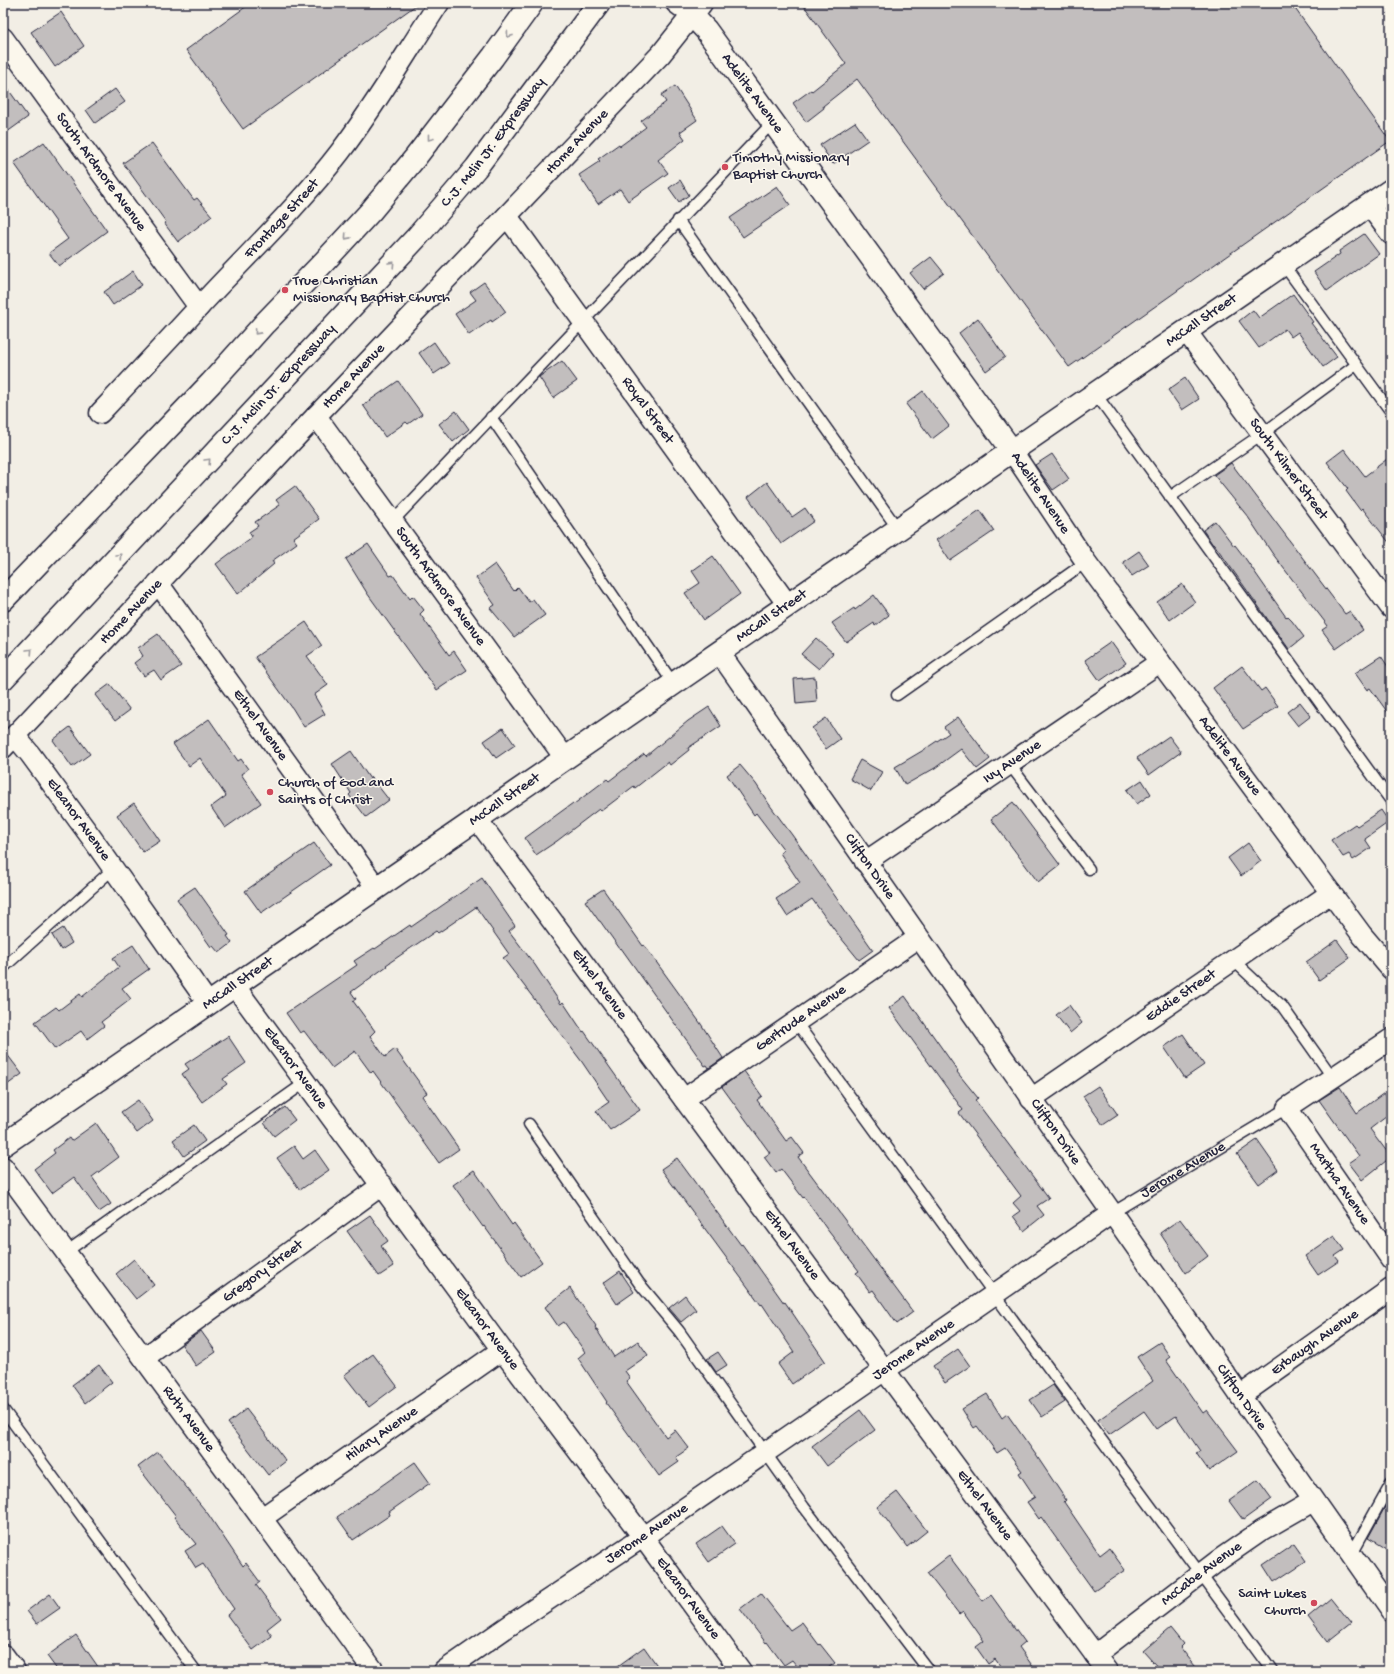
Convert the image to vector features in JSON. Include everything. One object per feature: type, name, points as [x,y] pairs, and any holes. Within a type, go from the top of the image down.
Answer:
[{"type":"main road","points":[[3,600],[211,383],[265,323],[371,211],[493,57],[532,3]]},
{"type":"main road","name":"C.J. Mclin Jr. Expressway","points":[[3,679],[417,237],[476,168],[599,3]]},
{"type":"main road","name":"Adelite Avenue","points":[[690,7],[1009,453]]},
{"type":"main road","name":"McCall Street","points":[[3,1145],[476,818],[1391,190]]},
{"type":"main road","points":[[3,1656],[14,1671]]},
{"type":"street","name":"Frontage Street","points":[[100,414],[316,182],[341,151],[371,108],[439,3]]},
{"type":"street","name":"Home Avenue","points":[[9,742],[316,416],[661,54],[690,7]]},
{"type":"street","name":"South Ardmore Avenue","points":[[3,38],[199,307]]},
{"type":"street","points":[[1369,205],[1391,234]]},
{"type":"street","name":"Royal Street","points":[[507,216],[788,604]]},
{"type":"street","name":"South Kilmer Street","points":[[1186,331],[1391,608]]},
{"type":"street","name":"South Ardmore Avenue","points":[[316,416],[565,758]]},
{"type":"street","name":"Adelite Avenue","points":[[1009,453],[1086,562],[1362,935],[1391,969]]},
{"type":"street","name":"Ethel Avenue","points":[[158,583],[376,887]]},
{"type":"street","name":"Clifton Drive","points":[[719,652],[1391,1611]]},
{"type":"street","name":"Ivy Avenue","points":[[865,862],[1160,662]]},
{"type":"street","name":"Eleanor Avenue","points":[[9,742],[30,754],[208,1003]]},
{"type":"street","name":"Ethel Avenue","points":[[476,818],[1107,1671]]},
{"type":"street","name":"Eddie Street","points":[[1031,1098],[1331,893]]},
{"type":"street","name":"Gertrude Avenue","points":[[684,1099],[918,938]]},
{"type":"street","name":"Eleanor Avenue","points":[[234,985],[502,1350],[742,1671]]},
{"type":"street","name":"Jerome Avenue","points":[[1287,1108],[1391,1040]]},
{"type":"street","name":"Martha Avenue","points":[[1287,1108],[1391,1259]]},
{"type":"street","name":"Ruth Avenue","points":[[3,1167],[374,1671]]},
{"type":"street","name":"Gregory Street","points":[[144,1358],[382,1185]]},
{"type":"street","name":"Jerome Avenue","points":[[444,1671],[516,1621],[643,1537],[1112,1213]]},
{"type":"street","name":"Erbaugh Avenue","points":[[1240,1396],[1391,1289]]},
{"type":"street","name":"Hilary Avenue","points":[[262,1518],[502,1350]]},
{"type":"street","name":"McCabe Avenue","points":[[1095,1655],[1200,1574],[1261,1530],[1313,1501]]},
{"type":"lane","points":[[393,521],[678,220],[773,122]]},
{"type":"lane","points":[[678,220],[898,529]]},
{"type":"lane","points":[[1283,264],[1391,412]]},
{"type":"lane","points":[[1170,497],[1262,434],[1356,366]]},
{"type":"lane","points":[[1095,393],[1391,801]]},
{"type":"lane","points":[[491,417],[674,683]]},
{"type":"lane","points":[[897,695],[1086,562]]},
{"type":"lane","points":[[1010,765],[1089,869]]},
{"type":"lane","points":[[3,968],[113,869]]},
{"type":"lane","points":[[1234,960],[1282,1006],[1332,1078]]},
{"type":"lane","points":[[796,1022],[994,1294],[1272,1671]]},
{"type":"lane","points":[[66,1252],[306,1082]]},
{"type":"lane","name":"Jerome Avenue","points":[[1112,1213],[1287,1108]]},
{"type":"lane","points":[[529,1124],[639,1283],[679,1331],[765,1453],[929,1671]]},
{"type":"lane","points":[[3,1409],[196,1671]]},
{"type":"lane","points":[[1351,1555],[1391,1483]]},
{"type":"building","points":[[251,3],[419,3],[243,129],[186,50]]},
{"type":"building","points":[[802,3],[1291,3],[1390,141],[1069,367],[857,79],[823,106],[824,108],[806,122],[793,103],[811,90],[812,91],[846,64]]},
{"type":"building","points":[[61,12],[84,46],[55,67],[31,32]]},
{"type":"building","points":[[3,82],[28,117],[3,135]]},
{"type":"building","points":[[675,86],[697,120],[680,132],[685,139],[658,160],[668,173],[628,201],[620,189],[598,204],[579,175],[600,161],[598,159],[619,144],[620,146],[646,127],[641,121],[666,102],[661,95]]},
{"type":"building","points":[[115,89],[125,102],[95,123],[86,110]]},
{"type":"building","points":[[855,122],[868,140],[833,164],[820,145]]},
{"type":"building","points":[[44,142],[107,231],[59,266],[49,253],[68,239],[14,163]]},
{"type":"building","points":[[152,143],[194,200],[197,198],[212,216],[178,242],[164,223],[166,222],[123,163]]},
{"type":"building","points":[[680,180],[689,195],[679,202],[669,188]]},
{"type":"building","points":[[777,186],[790,205],[743,237],[730,218]]},
{"type":"building","points":[[1364,234],[1379,254],[1327,291],[1314,272],[1340,254],[1339,251]]},
{"type":"building","points":[[931,257],[944,273],[923,289],[910,273]]},
{"type":"building","points":[[133,271],[142,285],[113,305],[104,292]]},
{"type":"building","points":[[484,282],[506,312],[469,335],[455,314],[476,300],[470,292]]},
{"type":"building","points":[[1293,294],[1313,322],[1311,323],[1337,357],[1323,367],[1298,332],[1291,337],[1285,329],[1259,348],[1239,321],[1253,310],[1259,318]]},
{"type":"building","points":[[978,318],[1005,357],[986,371],[959,333]]},
{"type":"building","points":[[434,342],[449,364],[434,374],[419,353]]},
{"type":"building","points":[[562,361],[577,381],[553,398],[539,377]]},
{"type":"building","points":[[1185,378],[1199,399],[1182,410],[1168,390]]},
{"type":"building","points":[[398,381],[422,414],[408,424],[406,422],[385,437],[363,405]]},
{"type":"building","points":[[923,391],[949,426],[932,439],[906,404]]},
{"type":"building","points":[[456,411],[469,429],[453,442],[439,424]]},
{"type":"building","points":[[1344,449],[1365,476],[1391,456],[1391,545],[1362,508],[1360,510],[1346,491],[1348,489],[1327,462]]},
{"type":"building","points":[[1052,454],[1069,479],[1053,490],[1035,465]]},
{"type":"building","points":[[1231,463],[1345,614],[1350,611],[1363,630],[1336,649],[1322,630],[1328,626],[1272,553],[1248,517],[1214,475]]},
{"type":"building","points":[[767,482],[792,517],[805,508],[814,521],[781,544],[748,497]]},
{"type":"building","points":[[295,486],[319,519],[293,538],[297,543],[272,561],[274,564],[238,594],[216,564],[252,537],[249,532],[258,526],[255,522],[280,505],[276,500]]},
{"type":"building","points":[[980,510],[994,531],[950,561],[936,540]]},
{"type":"building","points":[[1215,521],[1245,558],[1286,617],[1287,616],[1292,621],[1304,637],[1289,649],[1203,530]]},
{"type":"building","points":[[368,544],[390,576],[393,575],[410,599],[413,596],[424,610],[420,614],[449,655],[454,651],[467,670],[437,690],[367,593],[346,559]]},
{"type":"building","points":[[1139,551],[1149,565],[1132,576],[1123,562]]},
{"type":"building","points":[[713,556],[740,594],[704,620],[685,593],[700,583],[692,571]]},
{"type":"building","points":[[495,564],[514,591],[518,587],[529,602],[533,599],[545,615],[514,637],[490,608],[495,605],[476,578]]},
{"type":"building","points":[[1182,584],[1195,602],[1170,620],[1157,602]]},
{"type":"building","points":[[874,595],[889,615],[875,626],[874,623],[846,642],[832,623],[854,608],[855,610]]},
{"type":"building","points":[[306,622],[322,646],[307,656],[328,685],[314,695],[325,714],[304,727],[293,709],[255,657]]},
{"type":"building","points":[[158,634],[181,666],[161,680],[154,670],[144,676],[134,663],[143,656],[138,648]]},
{"type":"building","points":[[816,638],[833,653],[819,669],[801,654]]},
{"type":"building","points":[[1111,642],[1126,663],[1100,681],[1085,660]]},
{"type":"building","points":[[1381,656],[1391,671],[1391,717],[1370,688],[1367,690],[1355,673]]},
{"type":"building","points":[[1242,666],[1261,691],[1265,688],[1278,706],[1243,729],[1213,688]]},
{"type":"building","points":[[815,677],[817,702],[796,704],[794,679]]},
{"type":"building","points":[[110,684],[130,710],[115,721],[95,695]]},
{"type":"building","points":[[1300,702],[1311,716],[1298,726],[1287,712]]},
{"type":"building","points":[[709,707],[721,726],[688,748],[689,750],[670,765],[668,762],[635,788],[634,786],[601,811],[599,809],[536,855],[525,838],[607,779],[609,781],[644,754],[646,756],[688,721]]},
{"type":"building","points":[[958,717],[990,759],[977,769],[961,749],[935,768],[905,785],[895,767],[949,733],[944,727]]},
{"type":"building","points":[[826,718],[840,739],[826,749],[812,728]]},
{"type":"building","points":[[209,719],[238,761],[241,759],[248,769],[241,774],[261,803],[225,828],[211,807],[226,796],[200,758],[189,766],[173,744]]},
{"type":"building","points":[[70,727],[90,754],[72,767],[53,740]]},
{"type":"building","points":[[503,728],[515,745],[496,758],[484,741]]},
{"type":"building","points":[[1169,736],[1181,752],[1149,775],[1137,758]]},
{"type":"building","points":[[351,751],[370,779],[371,777],[389,800],[366,817],[349,795],[351,793],[332,764]]},
{"type":"building","points":[[860,760],[882,772],[871,791],[850,779]]},
{"type":"building","points":[[740,765],[756,784],[873,950],[859,960],[812,899],[787,916],[776,899],[800,883],[780,853],[784,850],[756,813],[754,815],[727,775]]},
{"type":"building","points":[[1142,780],[1151,794],[1137,804],[1127,790]]},
{"type":"building","points":[[1013,802],[1060,865],[1038,882],[991,819]]},
{"type":"building","points":[[134,803],[160,841],[143,852],[117,815]]},
{"type":"building","points":[[1381,810],[1389,822],[1365,839],[1371,848],[1353,860],[1349,854],[1343,857],[1331,840],[1355,824],[1357,826]]},
{"type":"building","points":[[314,843],[330,865],[261,913],[245,891]]},
{"type":"building","points":[[1248,843],[1261,861],[1241,876],[1228,858]]},
{"type":"building","points":[[482,878],[515,926],[509,931],[535,965],[561,1004],[563,1002],[640,1110],[610,1130],[596,1111],[609,1102],[582,1062],[503,958],[509,954],[476,907],[438,933],[436,931],[386,965],[387,966],[351,992],[356,999],[353,1001],[375,1031],[370,1036],[385,1057],[395,1049],[427,1093],[422,1096],[459,1149],[439,1163],[373,1071],[371,1073],[355,1051],[332,1068],[304,1031],[300,1033],[286,1013],[357,965],[354,961],[374,948],[375,949],[410,925],[411,927]]},
{"type":"building","points":[[195,887],[229,935],[227,936],[232,943],[219,953],[213,946],[211,947],[177,899]]},
{"type":"building","points":[[603,889],[701,1024],[723,1058],[709,1068],[707,1065],[705,1066],[621,948],[620,949],[585,901]]},
{"type":"building","points":[[63,928],[72,943],[61,950],[52,935]]},
{"type":"building","points":[[1337,940],[1350,958],[1319,980],[1306,962]]},
{"type":"building","points":[[133,945],[149,969],[122,988],[131,999],[101,1022],[104,1026],[87,1039],[81,1031],[55,1049],[35,1022],[56,1007],[59,1010],[80,994],[82,997],[119,967],[113,958]]},
{"type":"building","points":[[905,996],[958,1071],[957,1072],[978,1098],[975,1100],[1049,1198],[1037,1206],[1044,1215],[1024,1231],[1013,1216],[1020,1211],[1013,1203],[1021,1196],[959,1113],[963,1110],[889,1008]]},
{"type":"building","points":[[1069,1005],[1082,1023],[1070,1033],[1056,1015]]},
{"type":"building","points":[[1183,1034],[1204,1065],[1185,1078],[1164,1047]]},
{"type":"building","points":[[228,1036],[246,1063],[223,1079],[227,1084],[202,1102],[182,1074],[189,1069],[185,1064]]},
{"type":"building","points":[[3,1049],[22,1074],[3,1088]]},
{"type":"building","points":[[744,1071],[762,1096],[757,1100],[786,1141],[792,1137],[804,1153],[798,1157],[913,1312],[897,1324],[873,1290],[870,1292],[856,1273],[859,1271],[804,1197],[803,1198],[781,1169],[776,1173],[764,1157],[770,1153],[722,1087]]},
{"type":"building","points":[[1098,1086],[1118,1115],[1103,1125],[1083,1096]]},
{"type":"building","points":[[1340,1087],[1357,1113],[1384,1093],[1391,1102],[1391,1113],[1370,1129],[1391,1157],[1362,1180],[1349,1163],[1359,1156],[1319,1100]]},
{"type":"building","points":[[138,1100],[153,1121],[137,1133],[121,1112]]},
{"type":"building","points":[[285,1107],[295,1120],[274,1136],[264,1123]]},
{"type":"building","points":[[96,1123],[119,1157],[92,1177],[111,1204],[99,1212],[74,1177],[52,1193],[34,1169],[55,1153],[53,1150],[69,1138],[71,1141]]},
{"type":"building","points":[[194,1125],[205,1141],[184,1156],[173,1140]]},
{"type":"building","points":[[1257,1140],[1278,1170],[1259,1184],[1237,1154]]},
{"type":"building","points":[[294,1146],[303,1159],[315,1150],[329,1170],[300,1190],[277,1158]]},
{"type":"building","points":[[677,1158],[741,1245],[742,1244],[784,1303],[785,1302],[825,1361],[792,1384],[778,1364],[794,1352],[762,1304],[761,1305],[661,1169]]},
{"type":"building","points":[[474,1170],[512,1225],[514,1223],[542,1262],[521,1277],[453,1185]]},
{"type":"building","points":[[370,1215],[388,1241],[381,1246],[394,1266],[379,1276],[347,1231]]},
{"type":"building","points":[[1180,1219],[1208,1256],[1186,1273],[1160,1233]]},
{"type":"building","points":[[1334,1236],[1344,1250],[1335,1256],[1339,1261],[1318,1275],[1305,1256]]},
{"type":"building","points":[[134,1259],[154,1285],[136,1299],[116,1274]]},
{"type":"building","points":[[620,1271],[634,1292],[617,1304],[603,1283]]},
{"type":"building","points":[[570,1288],[596,1326],[595,1327],[614,1357],[638,1341],[648,1355],[625,1371],[630,1378],[626,1381],[666,1437],[675,1430],[689,1448],[676,1457],[679,1462],[659,1476],[606,1403],[607,1402],[578,1358],[585,1352],[564,1322],[558,1326],[545,1307]]},
{"type":"building","points":[[685,1295],[696,1310],[681,1322],[669,1308]]},
{"type":"building","points":[[201,1331],[216,1352],[196,1366],[182,1345]]},
{"type":"building","points":[[1160,1342],[1170,1357],[1166,1360],[1203,1413],[1207,1410],[1238,1451],[1209,1471],[1196,1453],[1200,1451],[1176,1416],[1157,1429],[1144,1411],[1109,1435],[1098,1420],[1153,1381],[1137,1357]]},
{"type":"building","points":[[958,1349],[970,1366],[945,1383],[933,1366]]},
{"type":"building","points":[[718,1352],[727,1365],[716,1372],[707,1359]]},
{"type":"building","points":[[373,1354],[397,1386],[369,1407],[344,1375]]},
{"type":"building","points":[[99,1365],[112,1382],[85,1403],[72,1385]]},
{"type":"building","points":[[1053,1385],[1065,1402],[1042,1417],[1030,1400]]},
{"type":"building","points":[[987,1394],[1002,1418],[1007,1414],[1036,1455],[1066,1500],[1064,1502],[1100,1555],[1109,1548],[1125,1570],[1094,1591],[1041,1517],[1039,1519],[1027,1502],[1035,1497],[1019,1473],[1022,1471],[1005,1448],[997,1453],[977,1426],[974,1428],[962,1409]]},
{"type":"building","points":[[246,1409],[286,1461],[268,1475],[228,1423]]},
{"type":"building","points":[[860,1410],[875,1430],[827,1466],[812,1446]]},
{"type":"building","points":[[158,1452],[208,1514],[243,1566],[246,1563],[260,1582],[256,1585],[281,1618],[267,1629],[272,1636],[253,1650],[227,1615],[234,1609],[203,1564],[196,1568],[185,1551],[196,1544],[174,1517],[176,1516],[138,1467]]},
{"type":"building","points":[[415,1462],[430,1483],[389,1512],[390,1515],[353,1540],[337,1517]]},
{"type":"building","points":[[1258,1480],[1272,1499],[1243,1520],[1229,1501]]},
{"type":"building","points":[[897,1492],[927,1531],[907,1547],[877,1507]]},
{"type":"building","points":[[1391,1496],[1391,1552],[1368,1538]]},
{"type":"building","points":[[722,1526],[735,1544],[709,1562],[696,1544]]},
{"type":"building","points":[[1294,1544],[1306,1561],[1274,1582],[1263,1565]]},
{"type":"building","points":[[949,1556],[983,1601],[991,1595],[1025,1642],[1019,1647],[1036,1671],[1004,1671],[995,1659],[988,1664],[976,1647],[984,1641],[963,1611],[959,1614],[927,1573]]},
{"type":"building","points":[[761,1593],[790,1630],[802,1622],[835,1663],[824,1671],[801,1671],[792,1660],[784,1665],[740,1609]]},
{"type":"building","points":[[50,1594],[60,1608],[37,1624],[27,1611]]},
{"type":"building","points":[[1331,1598],[1351,1623],[1327,1642],[1308,1617]]},
{"type":"building","points":[[1170,1628],[1183,1644],[1180,1647],[1199,1671],[1161,1671],[1143,1651]]},
{"type":"building","points":[[76,1635],[101,1671],[58,1671],[47,1656]]},
{"type":"building","points":[[644,1647],[661,1671],[611,1671]]},
{"type":"place","name":"Timothy Missionary Baptist Church","points":[[725,167]]},
{"type":"place","name":"True Christian Missionary Baptist Church","points":[[285,290]]},
{"type":"place","name":"Church of God and Saints of Christ","points":[[270,792]]},
{"type":"place","name":"Saint Lukes Church","points":[[1314,1603]]}]
